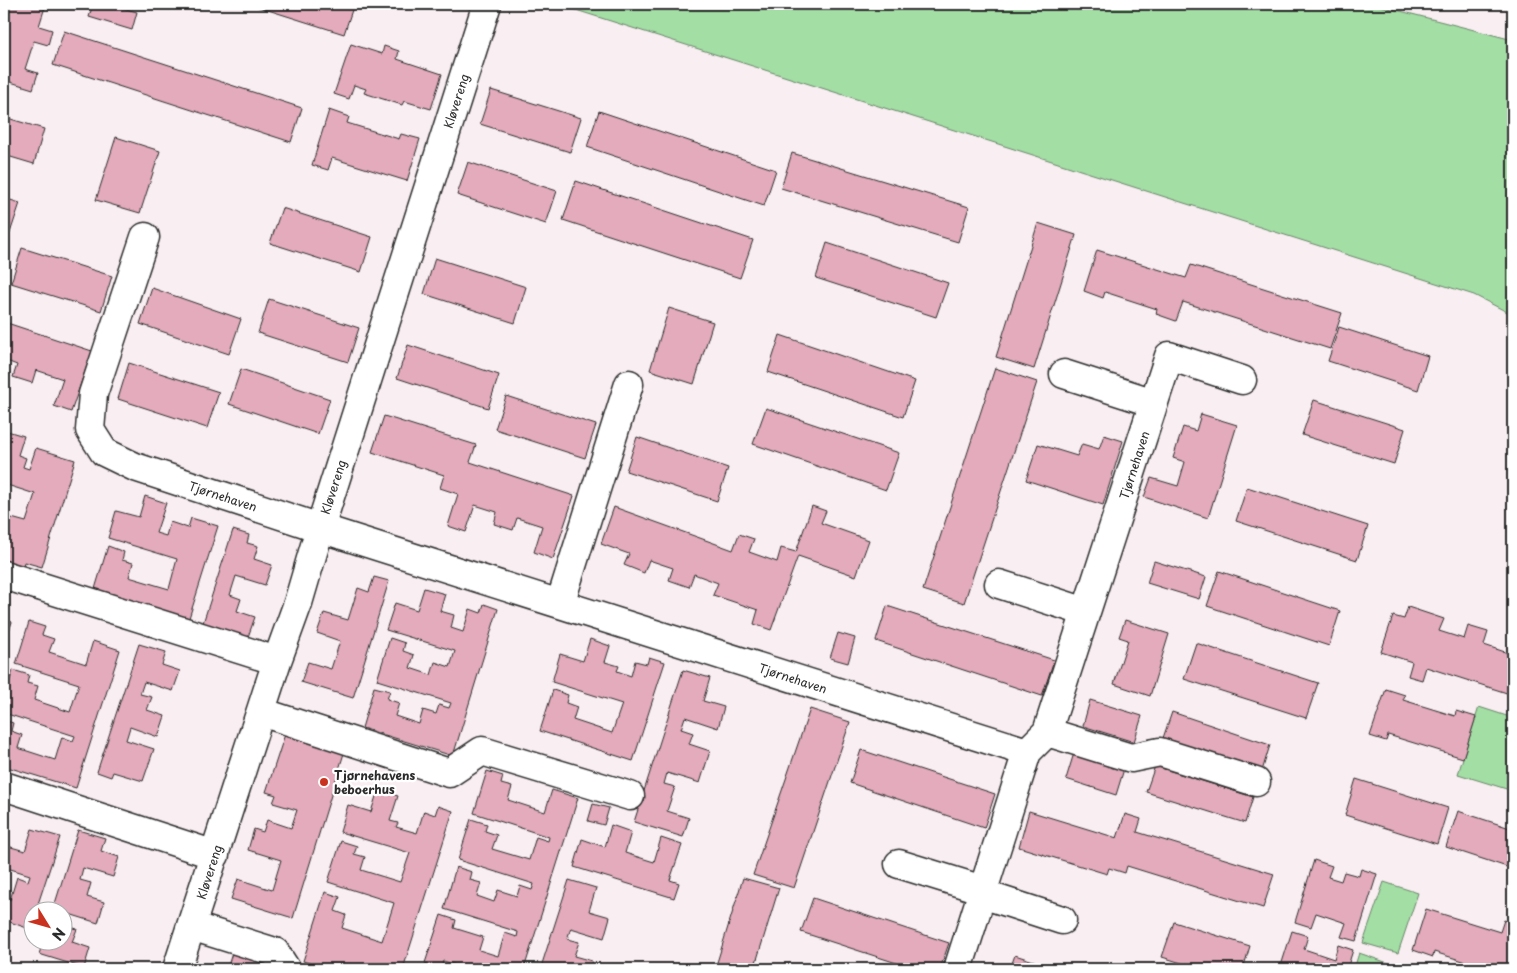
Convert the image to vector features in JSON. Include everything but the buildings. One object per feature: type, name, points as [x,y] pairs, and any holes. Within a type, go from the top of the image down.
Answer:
[{"type":"street","name":"Kløvereng","points":[[177,969],[298,602],[487,4]]},
{"type":"street","name":"Tjørnehaven","points":[[145,237],[94,394],[90,430],[104,452],[135,467],[320,528],[1027,752]]},
{"type":"street","name":"Tjørnehaven","points":[[958,969],[1027,752],[1047,732],[1169,356],[1242,380]]},
{"type":"street","points":[[1064,374],[1154,403]]},
{"type":"street","points":[[560,604],[630,384]]},
{"type":"street","points":[[4,575],[277,661]]},
{"type":"street","points":[[999,584],[1086,612]]},
{"type":"street","points":[[261,712],[449,773],[482,751],[630,796]]},
{"type":"street","points":[[1047,732],[1131,758],[1160,752],[1256,782]]},
{"type":"street","points":[[4,786],[215,855]]},
{"type":"street","points":[[900,864],[1062,920]]},
{"type":"street","points":[[191,926],[275,952],[286,969]]},
{"type":"green space","points":[[557,4],[1373,4],[1513,40],[1513,315],[1474,295]]},
{"type":"green space","points":[[1479,707],[1513,718],[1513,791],[1458,774]]},
{"type":"green space","points":[[1384,882],[1418,893],[1398,953],[1363,943]]},
{"type":"green space","points":[[1359,953],[1394,965],[1393,969],[1354,969]]},
{"type":"place","name":"Tjørnehavens beboerhus","points":[[324,782]]}]
